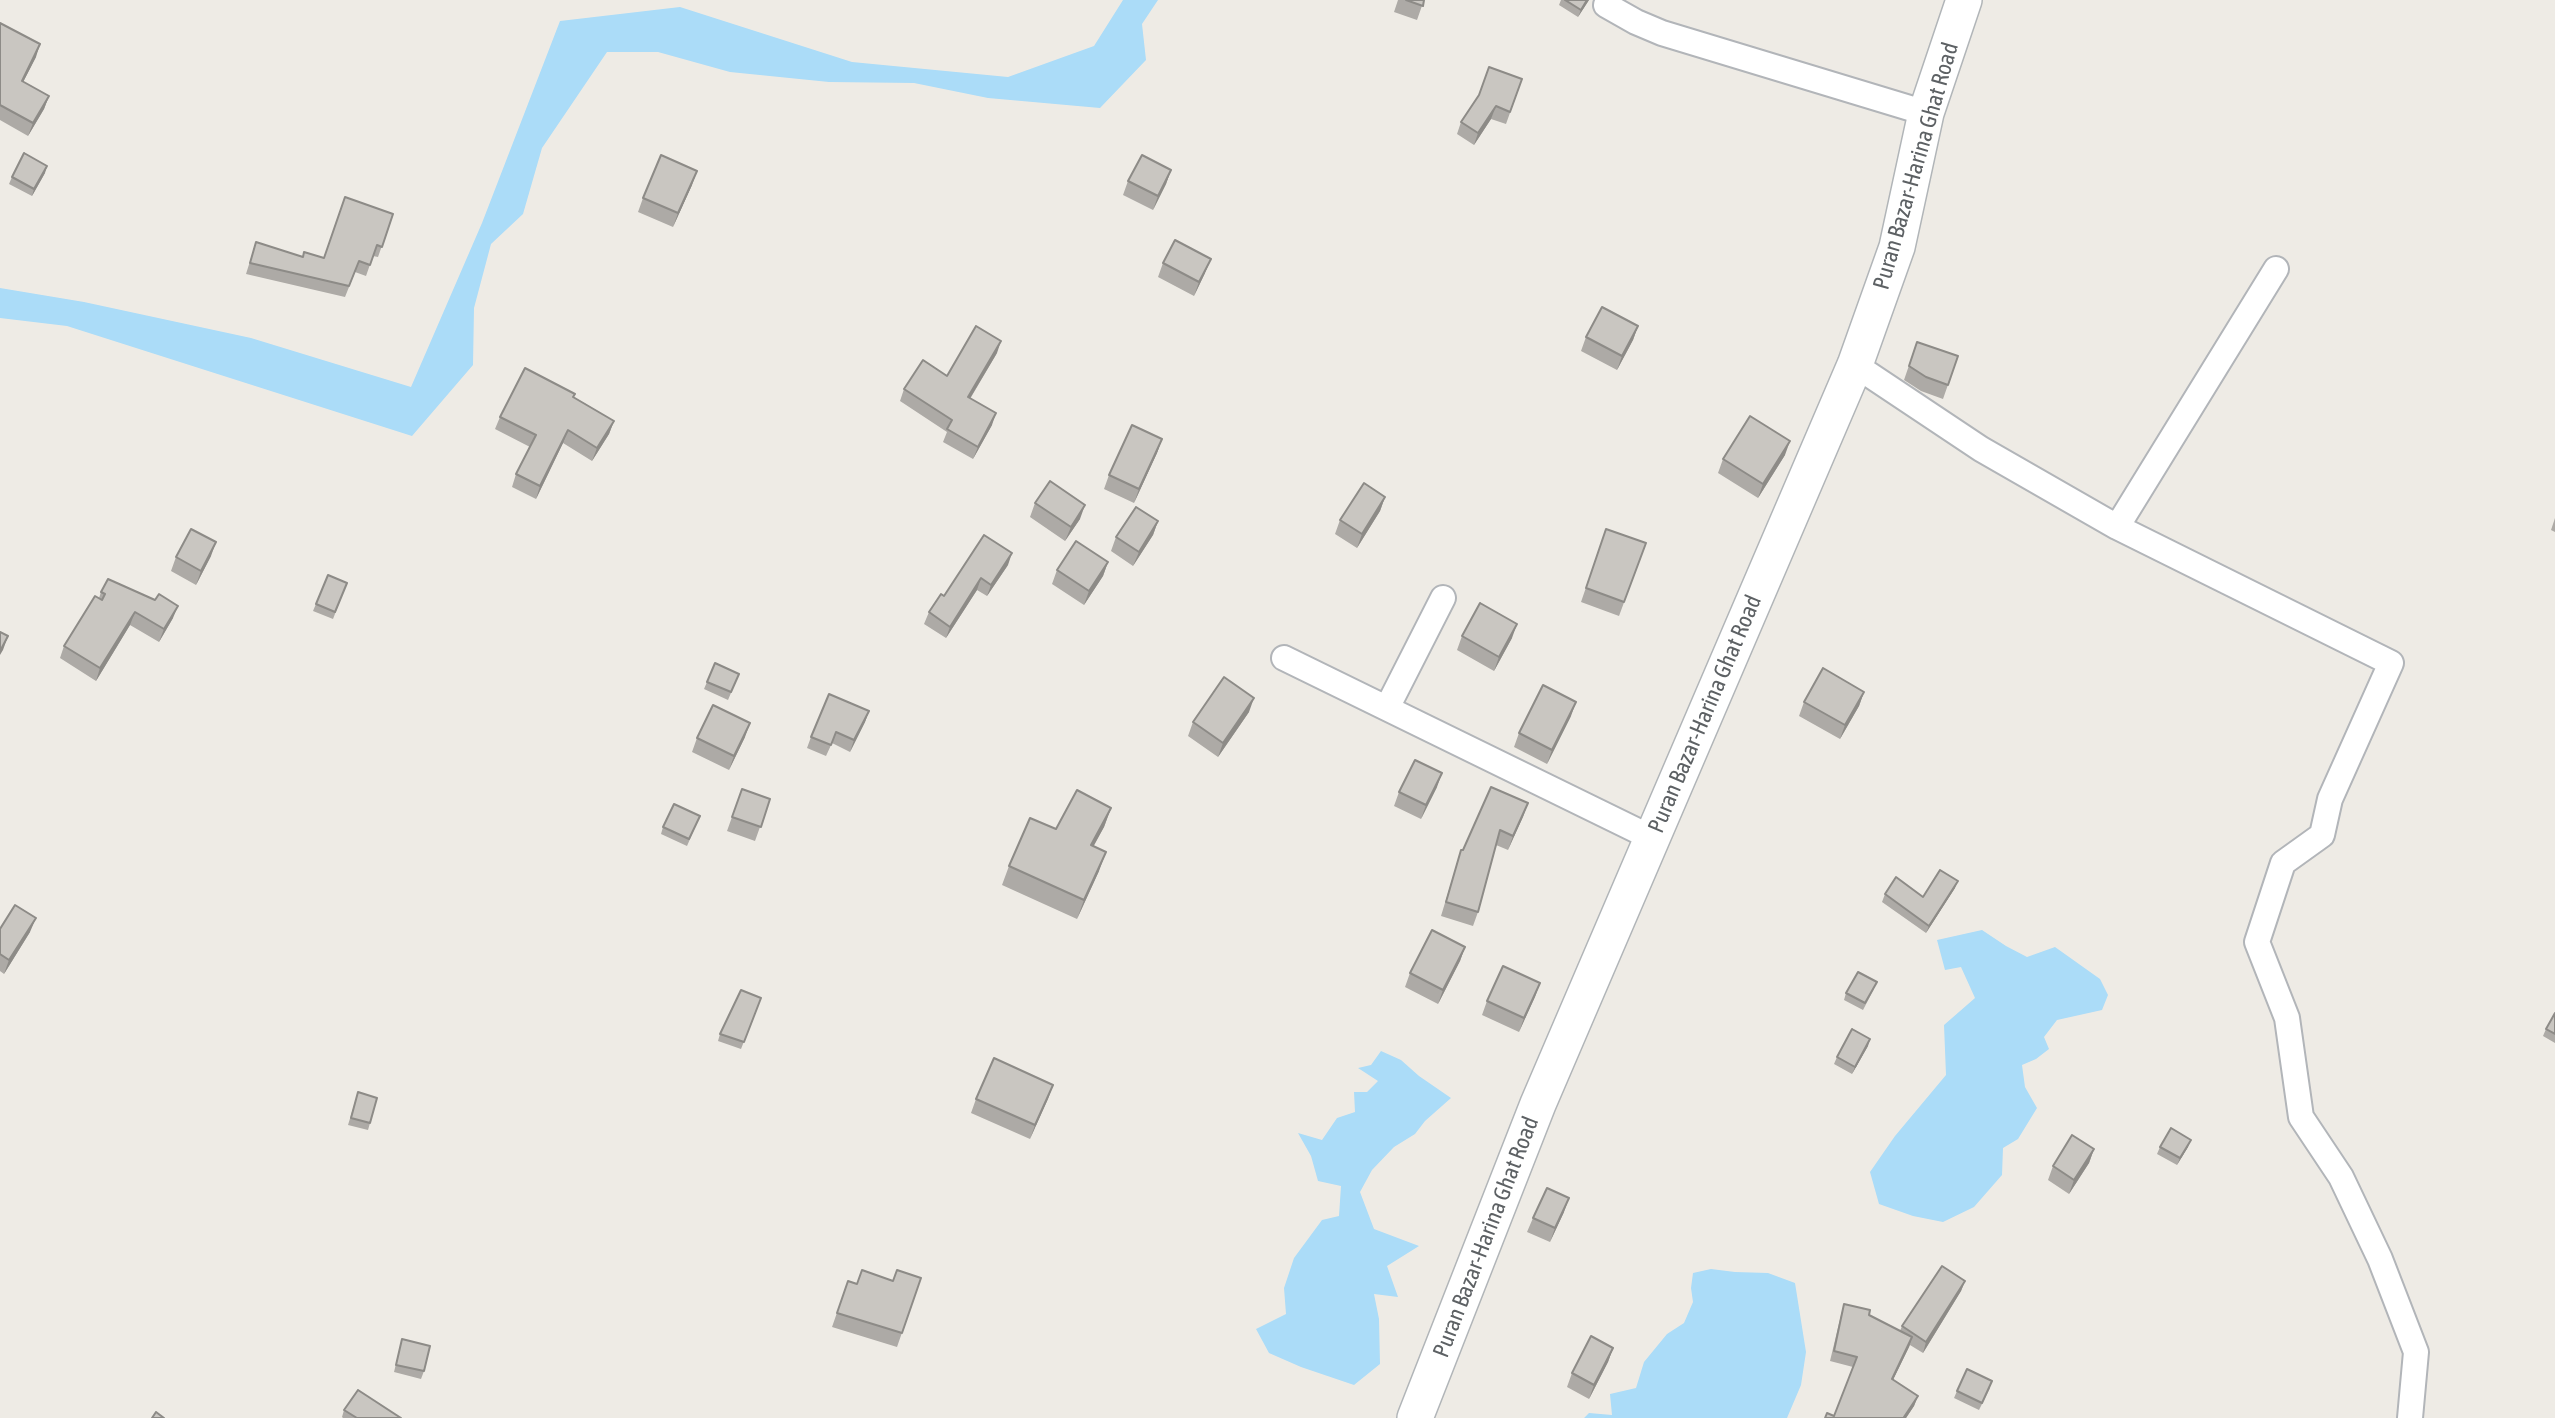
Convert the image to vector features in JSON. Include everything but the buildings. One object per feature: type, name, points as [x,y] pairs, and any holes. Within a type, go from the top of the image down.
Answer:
[{"type":"main road","name":"Puran Bazar-Harina Ghat Road","points":[[1415,1418],[1538,1104],[1855,365],[1897,247],[1926,113],[1964,0]]},
{"type":"street","points":[[1606,5],[1662,33],[1926,113]]},
{"type":"street","points":[[2117,527],[2276,269]]},
{"type":"street","points":[[1855,365],[1981,449],[2117,527],[2391,663],[2330,799],[2322,835],[2283,863],[2257,942],[2287,1018],[2301,1117],[2342,1177],[2380,1259],[2416,1352],[2410,1418]]},
{"type":"street","points":[[1387,708],[1443,598]]},
{"type":"street","points":[[1284,658],[1652,838]]},
{"type":"water","points":[[1123,0],[1158,0],[1142,24],[1146,60],[1100,108],[988,98],[914,83],[829,82],[730,72],[658,52],[607,52],[542,148],[523,214],[491,244],[474,308],[473,365],[412,436],[67,326],[0,318],[0,288],[84,302],[251,338],[411,387],[482,223],[560,21],[680,7],[852,62],[1008,77],[1094,46]]},
{"type":"water","points":[[1982,930],[2027,957],[2055,947],[2100,979],[2108,995],[2102,1010],[2057,1020],[2044,1037],[2049,1049],[2022,1065],[2025,1087],[2037,1108],[2018,1139],[2003,1148],[2002,1175],[1974,1207],[1943,1222],[1913,1216],[1879,1204],[1870,1172],[1895,1136],[1946,1075],[1944,1025],[1975,998],[1961,967],[1945,970],[1937,940]]},
{"type":"water","points":[[1381,1051],[1401,1060],[1451,1098],[1425,1121],[1415,1134],[1394,1147],[1372,1170],[1360,1192],[1374,1229],[1419,1246],[1387,1266],[1398,1297],[1374,1294],[1379,1319],[1380,1364],[1354,1385],[1269,1353],[1256,1329],[1286,1314],[1284,1288],[1294,1258],[1322,1220],[1339,1216],[1341,1186],[1318,1181],[1311,1156],[1298,1133],[1322,1140],[1337,1118],[1355,1112],[1354,1092],[1367,1092],[1378,1081],[1358,1068],[1371,1065]]},
{"type":"water","points":[[1711,1269],[1768,1273],[1795,1283],[1806,1352],[1801,1385],[1787,1418],[1584,1418],[1589,1413],[1612,1415],[1610,1394],[1636,1388],[1644,1362],[1667,1334],[1684,1323],[1693,1302],[1693,1273]]}]
